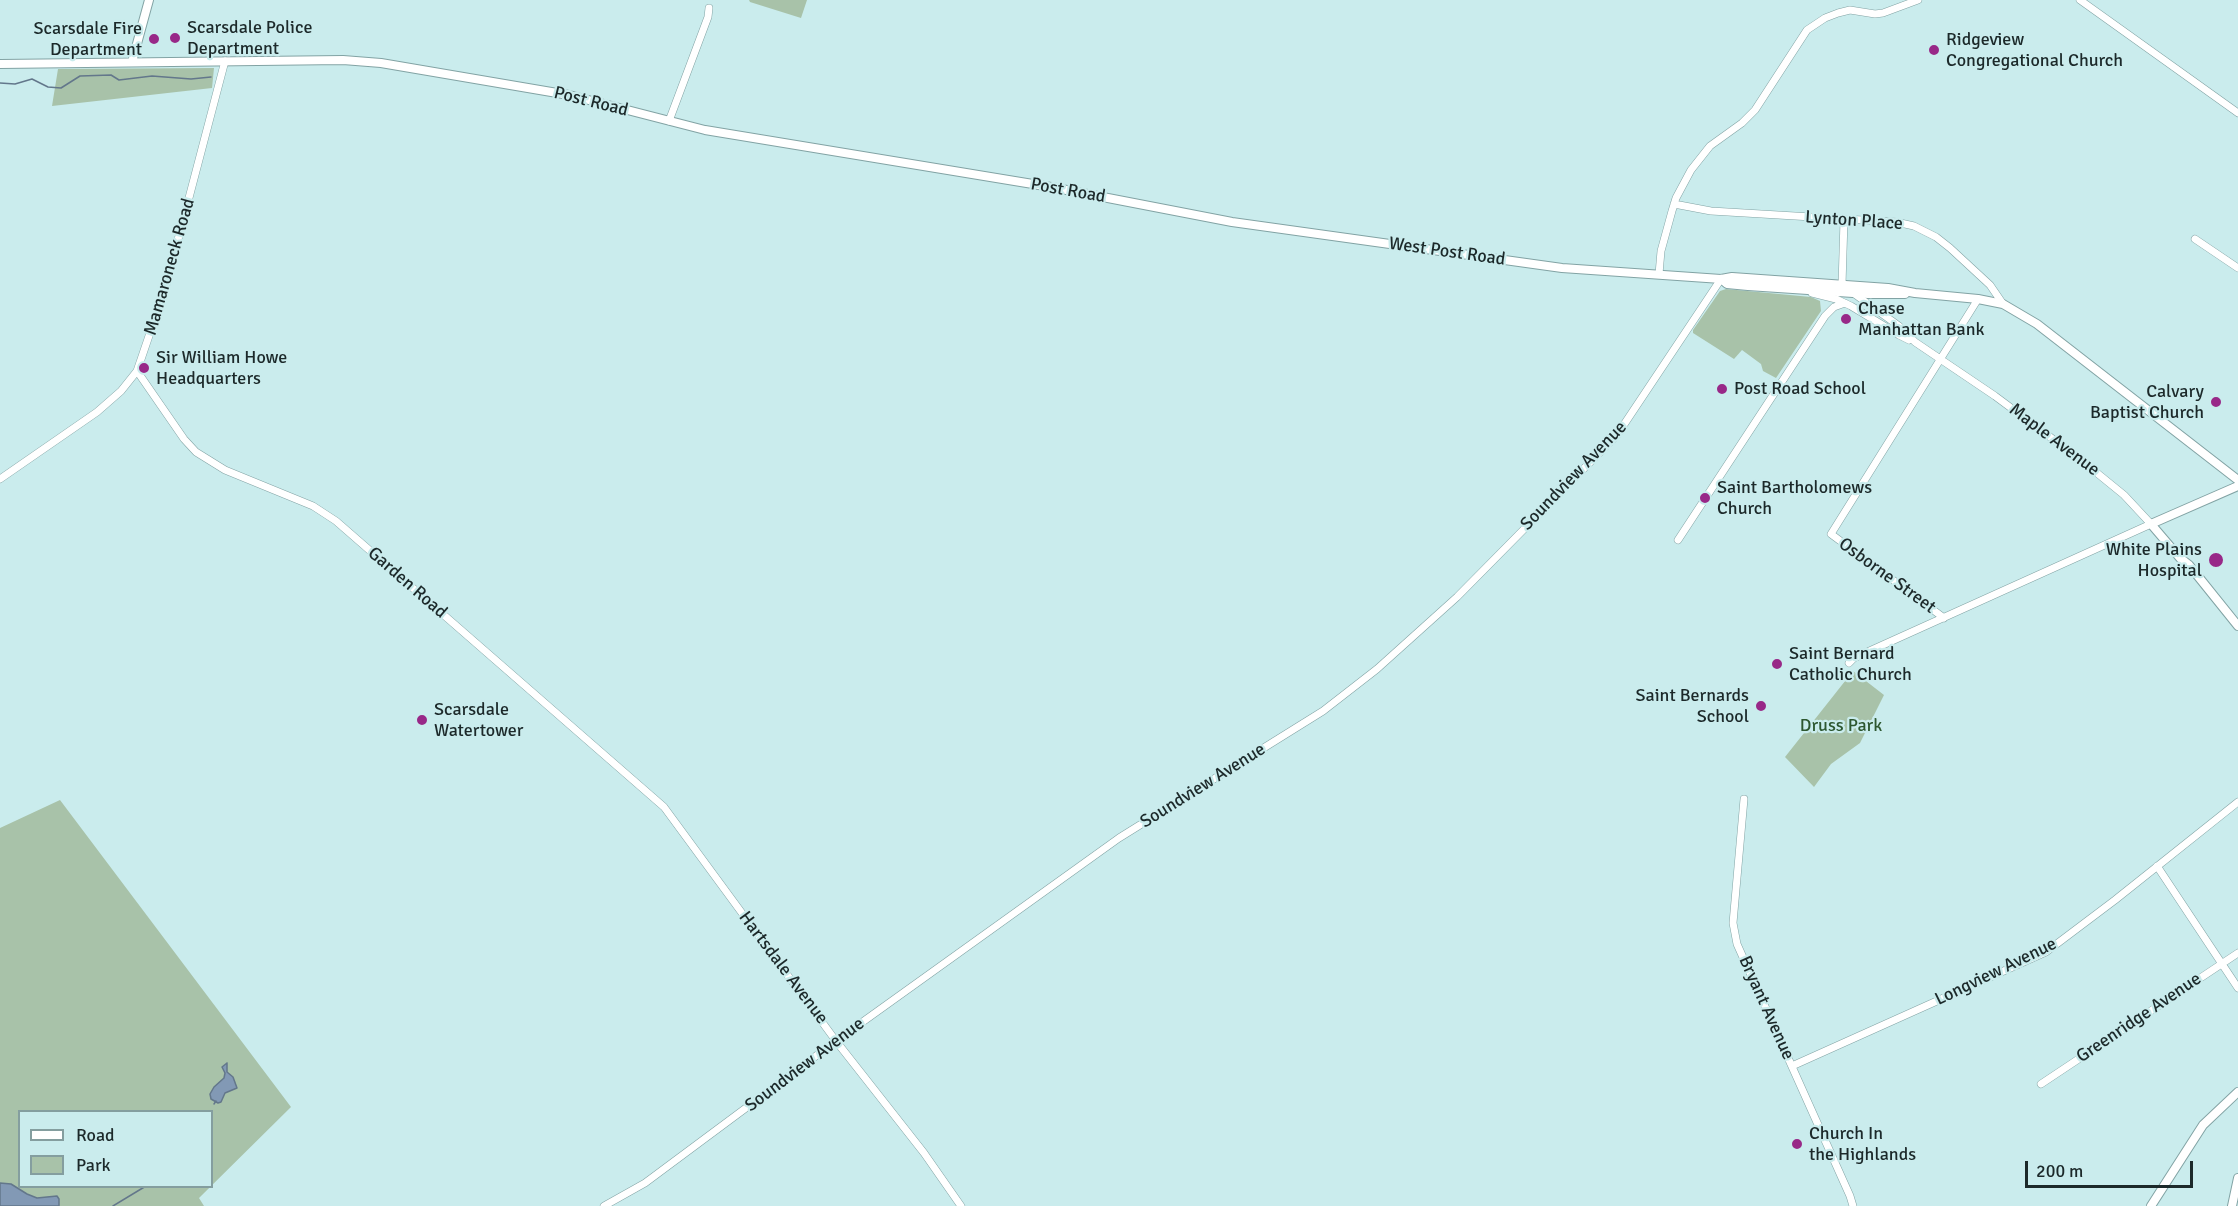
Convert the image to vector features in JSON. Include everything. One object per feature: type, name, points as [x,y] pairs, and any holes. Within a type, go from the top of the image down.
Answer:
[{"type":"main road","points":[[132,62],[149,0]]},
{"type":"main road","name":"Post Road","points":[[0,64],[343,60],[381,63],[569,95],[705,130],[1041,185],[1175,211]]},
{"type":"main road","name":"West Post Road","points":[[1175,211],[1232,222],[1523,263],[1609,272],[1721,279],[1732,277],[1888,288],[2003,304],[2046,330],[2238,480]]},
{"type":"main road","name":"West Post Road","points":[[1721,279],[1727,284],[1891,295],[1915,293]]},
{"type":"main road","points":[[2151,524],[2238,486]]},
{"type":"main road","name":"Maple Avenue","points":[[2151,524],[2180,558],[2189,565],[2238,626]]},
{"type":"main road","points":[[2151,1206],[2203,1125],[2237,1096]]},
{"type":"main road","points":[[2232,1206],[2237,1185]]},
{"type":"street","points":[[1659,274],[1661,251],[1674,204],[1693,166],[1710,146],[1742,123],[1755,110],[1807,30],[1825,18],[1845,11],[1883,13],[1918,0]]},
{"type":"street","points":[[2080,0],[2238,113]]},
{"type":"street","points":[[669,121],[708,17],[709,8]]},
{"type":"street","name":"Mamaroneck Road","points":[[0,479],[97,412],[121,391],[137,371],[165,289],[225,61]]},
{"type":"street","name":"Lynton Place","points":[[1674,204],[1711,211],[1896,222],[1914,226],[1929,233],[1950,248],[1990,285],[2003,304]]},
{"type":"street","points":[[1842,285],[1844,220]]},
{"type":"street","points":[[2195,239],[2238,268]]},
{"type":"street","name":"Soundview Avenue","points":[[604,1206],[645,1183],[836,1041],[1119,838],[1323,711],[1377,669],[1456,597],[1617,435],[1721,279]]},
{"type":"street","name":"Maple Avenue","points":[[1842,285],[1899,326],[1915,342],[2013,409],[2102,476],[2134,504],[2151,524]]},
{"type":"street","points":[[1788,288],[1845,303],[1915,342]]},
{"type":"street","points":[[1820,295],[1827,304],[1825,316]]},
{"type":"street","points":[[1940,359],[1978,299]]},
{"type":"street","points":[[1678,540],[1825,316],[1834,307],[1845,303]]},
{"type":"street","name":"Osborne Street","points":[[1940,359],[1831,534],[1944,618]]},
{"type":"street","name":"Garden Road","points":[[137,371],[196,452],[225,470],[307,503],[336,521],[640,785],[671,816]]},
{"type":"street","points":[[1849,663],[1854,658],[2151,524]]},
{"type":"street","name":"Bryant Avenue","points":[[1744,799],[1733,923],[1737,944],[1853,1206]]},
{"type":"street","name":"Longview Avenue","points":[[1792,1066],[2046,952],[2238,802]]},
{"type":"street","name":"Hartsdale Avenue","points":[[671,816],[836,1041],[924,1153],[961,1206]]},
{"type":"street","points":[[2157,866],[2238,988]]},
{"type":"street","name":"Greenridge Avenue","points":[[2041,1084],[2238,952]]},
{"type":"green space","points":[[749,0],[807,0],[801,18]]},
{"type":"green space","points":[[214,68],[212,88],[52,106],[58,69]]},
{"type":"green space","points":[[1726,289],[1811,297],[1820,301],[1821,311],[1776,378],[1763,371],[1761,364],[1742,350],[1734,359],[1693,333],[1720,291]]},
{"type":"green space","name":"Druss Park","points":[[1853,671],[1884,695],[1860,743],[1831,764],[1814,787],[1785,757]]},
{"type":"green space","points":[[60,800],[291,1107],[213,1184],[213,1110],[18,1110],[18,1188],[209,1188],[199,1198],[204,1206],[0,1206],[0,828]]},
{"type":"water","points":[[227,1063],[227,1072],[233,1077],[237,1088],[225,1093],[221,1102],[218,1103],[211,1099],[210,1094],[224,1078],[225,1073],[222,1067]]},
{"type":"water","points":[[0,1183],[11,1184],[37,1198],[57,1196],[59,1206],[0,1206]]},
{"type":"waterway","points":[[0,83],[15,84],[32,79],[48,87],[61,88],[80,76],[111,75],[119,80],[152,76],[191,79],[211,77]]},
{"type":"waterway","points":[[113,1206],[143,1188]]},
{"type":"place","name":"Scarsdale Police Department","points":[[175,38]]},
{"type":"place","name":"Scarsdale Fire Department","points":[[154,39]]},
{"type":"place","name":"Ridgeview Congregational Church","points":[[1934,50]]},
{"type":"place","name":"Chase Manhattan Bank","points":[[1846,319]]},
{"type":"place","name":"Sir William Howe Headquarters","points":[[144,368]]},
{"type":"place","name":"Post Road School","points":[[1722,389]]},
{"type":"place","name":"Calvary Baptist Church","points":[[2216,402]]},
{"type":"place","name":"Saint Bartholomews Church","points":[[1705,498]]},
{"type":"place","name":"White Plains Hospital","points":[[2216,560]]},
{"type":"place","name":"Saint Bernard Catholic Church","points":[[1777,664]]},
{"type":"place","name":"Saint Bernards School","points":[[1761,706]]},
{"type":"place","name":"Scarsdale Watertower","points":[[422,720]]},
{"type":"place","name":"Church In the Highlands","points":[[1797,1144]]}]
